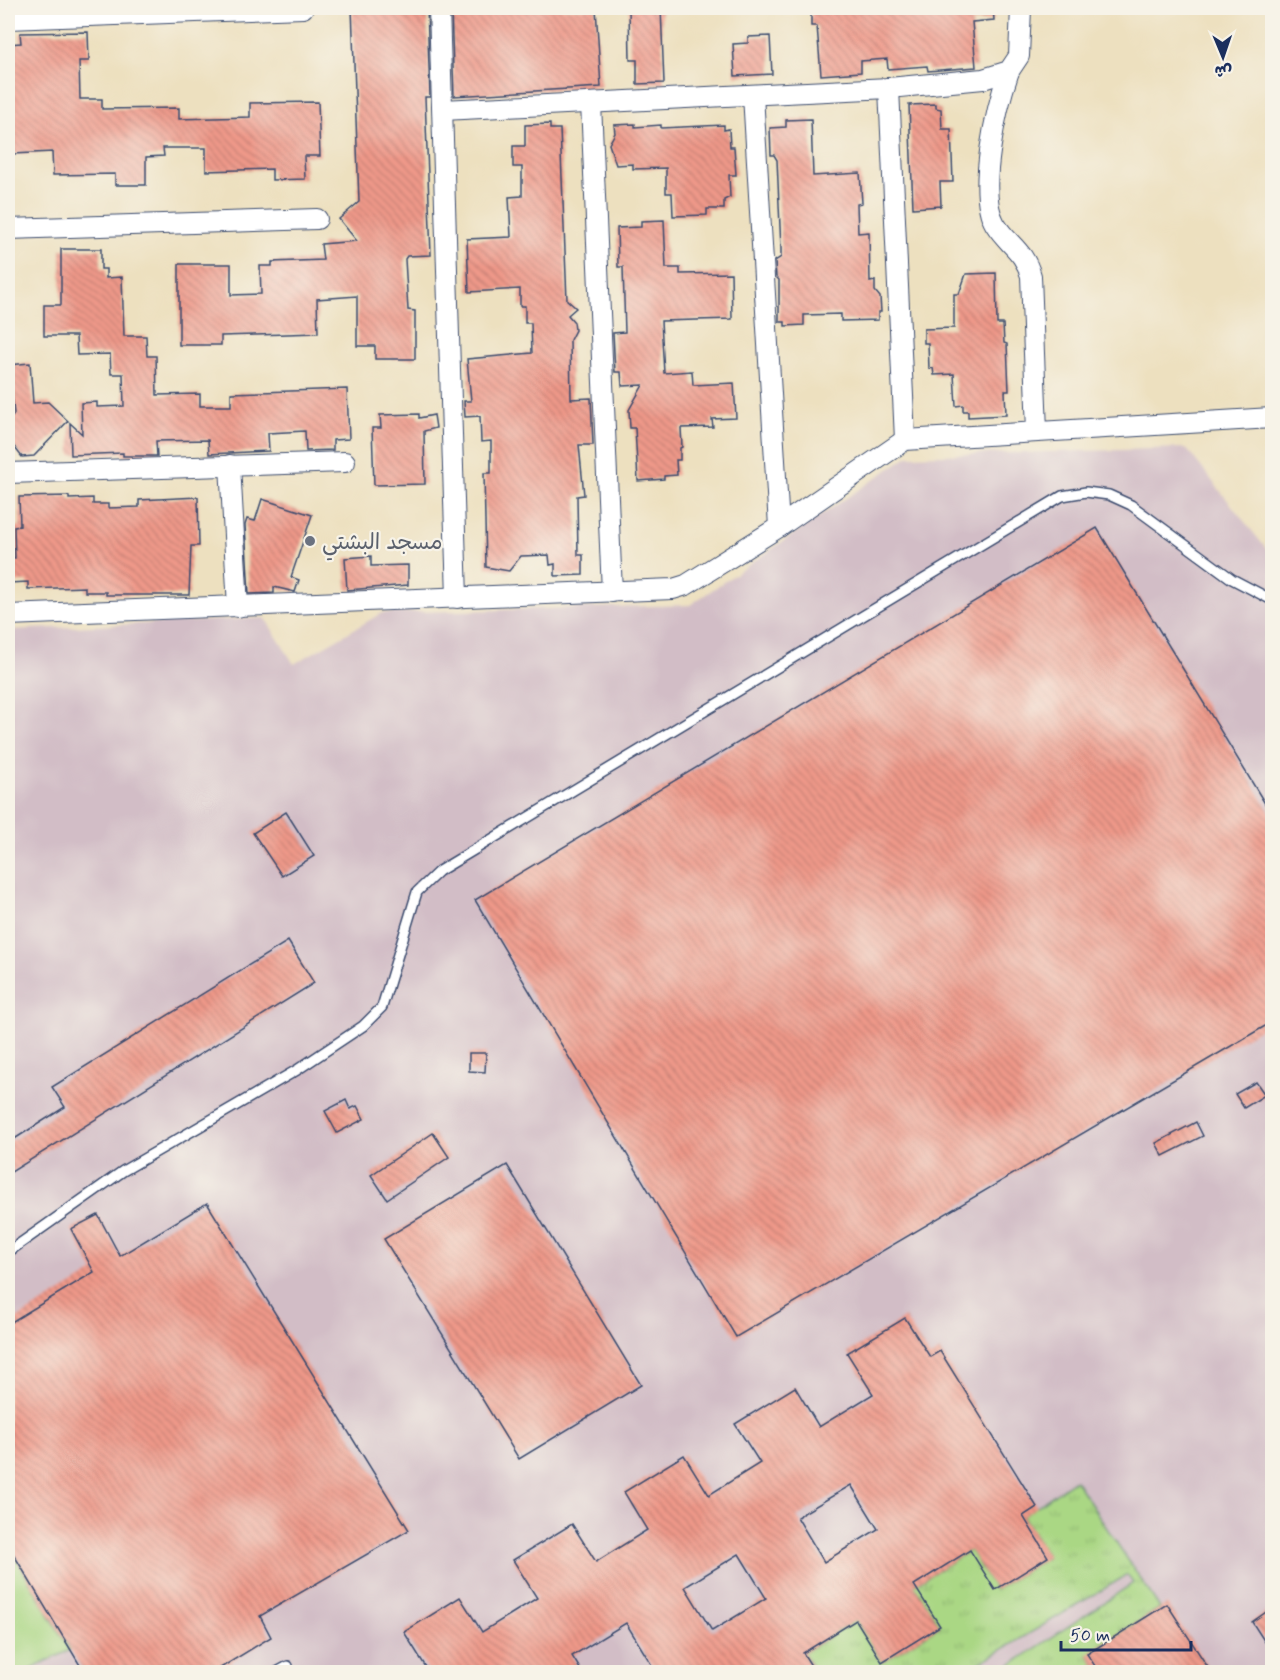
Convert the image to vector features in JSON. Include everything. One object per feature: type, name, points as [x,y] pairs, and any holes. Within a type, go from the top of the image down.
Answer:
[{"type":"street","points":[[8,19],[303,8]]},
{"type":"street","points":[[439,8],[457,598]]},
{"type":"street","points":[[1021,8],[1019,56],[1009,71],[995,119],[988,203],[996,225],[1023,255],[1031,276],[1037,431]]},
{"type":"street","points":[[442,110],[889,88],[983,80],[1009,71]]},
{"type":"street","points":[[889,88],[905,440]]},
{"type":"street","points":[[753,95],[779,527]]},
{"type":"street","points":[[591,103],[612,592]]},
{"type":"street","points":[[8,229],[317,219]]},
{"type":"street","points":[[8,615],[673,589],[686,585],[779,527],[905,440],[1272,418]]},
{"type":"street","points":[[8,473],[345,462]]},
{"type":"street","points":[[230,465],[238,607]]},
{"type":"lane","points":[[8,1252],[123,1171],[297,1070],[363,1026],[382,1007],[417,892],[440,871],[1062,496],[1086,492],[1098,493],[1109,495],[1131,505],[1232,579],[1272,600]]},
{"type":"lane","points":[[277,1672],[288,1666]]},
{"type":"shaded area","points":[[1186,448],[1272,556],[1272,1672],[8,1672],[8,630],[265,618],[294,664],[382,613],[690,605],[908,456]]},
{"type":"green space","points":[[1075,1480],[1160,1608],[1088,1654],[1099,1672],[1000,1672],[1133,1583],[1127,1575],[965,1672],[815,1672],[803,1653],[856,1620],[882,1662],[940,1626],[914,1585],[970,1550],[995,1590],[1048,1557],[1023,1516]]},
{"type":"green space","points":[[8,1545],[70,1650],[26,1672],[8,1672]]},
{"type":"building","points":[[352,8],[427,8],[430,97],[425,97],[431,255],[407,256],[405,259],[408,310],[415,311],[415,359],[375,359],[375,346],[357,346],[357,296],[317,299],[318,333],[221,336],[221,345],[179,345],[179,264],[231,264],[231,295],[261,294],[260,266],[272,266],[272,262],[323,260],[321,244],[357,241],[339,219],[359,202]]},
{"type":"building","points":[[451,8],[596,8],[601,87],[454,96]]},
{"type":"building","points":[[629,8],[661,8],[664,83],[637,84],[637,60],[630,60]]},
{"type":"building","points":[[811,8],[993,8],[994,20],[972,22],[976,67],[928,71],[927,66],[888,69],[887,59],[861,61],[861,72],[821,75],[817,26],[811,26]]},
{"type":"building","points":[[88,32],[89,61],[79,61],[80,99],[102,99],[102,109],[179,108],[179,119],[250,117],[250,103],[318,102],[320,156],[304,156],[305,179],[272,180],[272,169],[206,171],[206,148],[163,148],[164,156],[146,157],[146,185],[115,185],[115,174],[53,175],[52,152],[13,154],[11,109],[8,110],[8,44],[21,43],[20,33]]},
{"type":"building","points":[[770,36],[772,74],[735,76],[733,44],[748,43],[748,37]]},
{"type":"building","points":[[936,104],[936,108],[941,109],[942,129],[951,129],[953,182],[940,182],[941,206],[913,208],[909,105]]},
{"type":"building","points":[[811,119],[813,176],[860,173],[862,203],[857,204],[858,233],[869,232],[870,282],[875,281],[875,291],[880,297],[881,312],[878,312],[878,320],[841,321],[841,314],[804,315],[804,325],[785,326],[785,322],[779,322],[779,280],[776,277],[775,261],[781,257],[777,160],[774,155],[771,155],[770,128],[786,127],[786,120]]},
{"type":"building","points":[[550,124],[550,129],[560,129],[567,300],[576,308],[568,315],[574,322],[575,330],[570,340],[571,399],[591,398],[593,445],[579,445],[584,495],[577,496],[578,555],[583,555],[583,575],[555,576],[555,564],[550,565],[549,555],[521,556],[509,571],[486,567],[484,473],[491,473],[491,441],[481,442],[480,416],[465,417],[464,401],[471,401],[467,359],[532,353],[531,323],[525,323],[525,306],[520,306],[520,289],[469,292],[467,239],[511,237],[509,197],[522,196],[522,167],[513,167],[513,146],[525,146],[525,125]]},
{"type":"building","points":[[635,124],[635,127],[661,125],[661,128],[724,125],[724,130],[729,129],[730,147],[734,147],[736,175],[729,175],[730,197],[724,200],[724,209],[707,209],[707,215],[673,216],[672,193],[666,193],[666,168],[633,169],[633,164],[616,165],[609,144],[615,133],[614,125]]},
{"type":"building","points":[[664,220],[666,268],[680,268],[680,274],[731,273],[732,319],[661,321],[664,373],[692,371],[693,385],[734,383],[736,418],[712,419],[713,427],[681,428],[682,447],[680,448],[680,460],[676,460],[677,475],[664,476],[664,479],[638,481],[635,428],[630,428],[629,410],[643,385],[622,386],[621,372],[615,372],[613,333],[625,332],[623,267],[618,267],[617,228],[641,227],[641,221]]},
{"type":"building","points":[[61,249],[101,249],[101,269],[106,269],[106,278],[122,277],[124,336],[146,336],[147,356],[156,356],[157,395],[200,394],[200,406],[231,406],[231,393],[347,389],[349,439],[333,440],[333,450],[306,451],[305,431],[268,433],[269,451],[209,454],[208,440],[156,441],[157,456],[123,456],[123,453],[71,455],[70,423],[82,434],[81,403],[97,402],[97,407],[124,406],[123,374],[111,374],[110,354],[77,355],[76,336],[44,336],[44,305],[61,305]]},
{"type":"building","points":[[996,273],[997,324],[1003,324],[1004,343],[1007,344],[1009,391],[1005,391],[1006,415],[968,417],[968,411],[963,411],[963,405],[956,406],[954,374],[934,375],[933,368],[929,369],[928,343],[924,343],[924,329],[954,328],[954,294],[959,294],[966,274]]},
{"type":"building","points":[[30,363],[33,403],[48,402],[68,421],[34,456],[22,457],[8,439],[10,420],[14,414],[11,383],[8,384],[8,365]]},
{"type":"building","points":[[419,414],[419,418],[434,415],[436,428],[424,431],[425,484],[374,485],[372,428],[381,428],[380,415]]},
{"type":"building","points":[[69,496],[69,499],[93,498],[93,504],[108,504],[108,508],[139,507],[139,500],[198,497],[199,546],[191,546],[189,595],[106,595],[106,592],[85,592],[85,587],[28,589],[28,582],[8,583],[8,558],[15,558],[14,527],[20,526],[19,497]]},
{"type":"building","points":[[262,499],[312,515],[291,577],[299,580],[295,592],[274,587],[274,593],[249,594],[245,525],[247,519],[255,521]]},
{"type":"building","points":[[1097,528],[1272,815],[1272,1022],[736,1337],[475,900]]},
{"type":"building","points":[[371,556],[371,566],[408,565],[408,585],[347,590],[345,558]]},
{"type":"building","points":[[286,812],[314,856],[282,876],[253,833]]},
{"type":"building","points":[[288,941],[314,983],[8,1174],[8,1143],[65,1107],[52,1087]]},
{"type":"building","points":[[469,1053],[486,1053],[485,1072],[469,1071]]},
{"type":"building","points":[[1256,1082],[1265,1095],[1244,1108],[1235,1094]]},
{"type":"building","points":[[346,1100],[350,1109],[357,1106],[364,1119],[337,1133],[325,1111]]},
{"type":"building","points":[[1196,1122],[1203,1136],[1163,1156],[1156,1143]]},
{"type":"building","points":[[433,1133],[449,1157],[387,1199],[371,1175]]},
{"type":"building","points":[[507,1165],[641,1385],[519,1459],[384,1239]]},
{"type":"building","points":[[207,1203],[409,1530],[260,1616],[271,1637],[214,1672],[84,1672],[8,1545],[8,1324],[94,1272],[71,1229],[98,1215],[120,1256]]},
{"type":"building","points":[[905,1318],[930,1357],[940,1351],[1037,1507],[1023,1516],[1048,1557],[995,1590],[970,1550],[914,1585],[940,1626],[882,1662],[856,1620],[803,1653],[815,1672],[656,1672],[626,1623],[572,1656],[582,1672],[429,1672],[404,1632],[460,1597],[482,1632],[537,1598],[513,1560],[572,1524],[596,1562],[647,1530],[624,1492],[684,1455],[709,1495],[760,1463],[735,1424],[795,1387],[819,1427],[873,1394],[847,1353]],"holes":[[[851,1485],[878,1529],[824,1562],[797,1517]],[[739,1554],[766,1598],[712,1631],[685,1587]]]},
{"type":"building","points":[[1167,1604],[1211,1672],[1099,1672],[1087,1654]]},
{"type":"building","points":[[1272,1608],[1272,1653],[1252,1622]]},
{"type":"place","name":"مسجد البشتي","points":[[310,541]]}]
